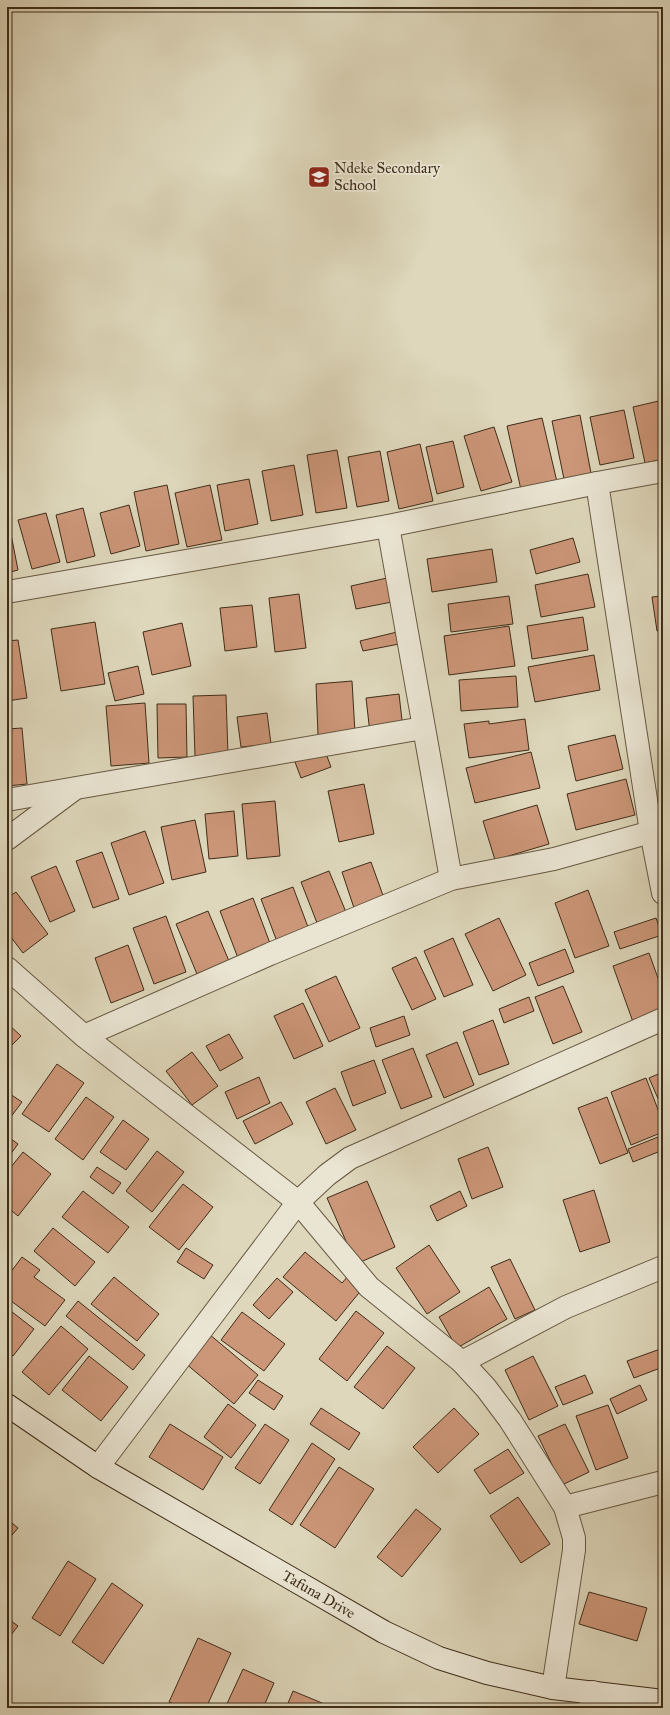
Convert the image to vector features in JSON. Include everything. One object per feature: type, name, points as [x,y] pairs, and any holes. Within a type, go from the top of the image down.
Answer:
[{"type":"street","points":[[7,592],[388,526],[663,471]]},
{"type":"street","points":[[597,483],[651,832],[663,892]]},
{"type":"street","points":[[388,526],[451,879]]},
{"type":"street","points":[[7,800],[423,728]]},
{"type":"street","points":[[7,839],[77,787]]},
{"type":"street","points":[[84,1036],[270,954],[451,879],[554,859],[651,832]]},
{"type":"street","points":[[7,968],[84,1036],[298,1202],[369,1287],[462,1362],[486,1388],[510,1420],[565,1507],[574,1538],[574,1550],[553,1688]]},
{"type":"street","points":[[98,1467],[298,1202],[327,1175],[350,1158],[663,1019]]},
{"type":"street","points":[[462,1362],[566,1307],[663,1267]]},
{"type":"street","name":"Tafuna Drive","points":[[7,1405],[98,1467],[384,1632],[439,1658],[486,1674],[553,1688],[592,1700],[663,1701]]},
{"type":"street","points":[[565,1507],[663,1482]]},
{"type":"building","points":[[663,400],[663,459],[645,463],[633,407]]},
{"type":"building","points":[[624,410],[634,458],[600,465],[590,417]]},
{"type":"building","points":[[580,415],[591,473],[564,479],[552,421]]},
{"type":"building","points":[[542,418],[557,482],[521,490],[507,426]]},
{"type":"building","points":[[494,427],[512,482],[481,491],[464,436]]},
{"type":"building","points":[[453,441],[464,487],[437,494],[426,447]]},
{"type":"building","points":[[420,444],[433,501],[399,509],[387,452]]},
{"type":"building","points":[[337,450],[347,508],[316,513],[307,455]]},
{"type":"building","points":[[380,451],[389,501],[357,507],[348,457]]},
{"type":"building","points":[[294,465],[303,515],[271,521],[262,471]]},
{"type":"building","points":[[249,479],[258,524],[225,531],[217,485]]},
{"type":"building","points":[[167,485],[179,544],[146,551],[134,492]]},
{"type":"building","points":[[210,485],[222,540],[187,547],[175,493]]},
{"type":"building","points":[[129,505],[140,546],[111,554],[100,513]]},
{"type":"building","points":[[83,508],[95,556],[67,563],[56,515]]},
{"type":"building","points":[[46,513],[60,562],[32,569],[18,520]]},
{"type":"building","points":[[9,524],[18,570],[7,573],[7,525]]},
{"type":"building","points":[[573,538],[580,562],[536,574],[530,550]]},
{"type":"building","points":[[492,549],[497,582],[432,592],[427,559]]},
{"type":"building","points":[[588,574],[595,607],[541,617],[535,585]]},
{"type":"building","points":[[387,578],[392,602],[356,609],[351,586]]},
{"type":"building","points":[[299,594],[306,648],[275,652],[269,598]]},
{"type":"building","points":[[509,596],[513,624],[451,632],[448,604]]},
{"type":"building","points":[[663,596],[663,630],[657,631],[652,597]]},
{"type":"building","points":[[252,605],[257,647],[225,651],[220,608]]},
{"type":"building","points":[[583,617],[588,650],[532,659],[527,626]]},
{"type":"building","points":[[95,622],[105,684],[61,691],[51,629]]},
{"type":"building","points":[[182,623],[191,666],[152,675],[143,632]]},
{"type":"building","points":[[509,626],[515,666],[449,675],[444,636]]},
{"type":"building","points":[[397,632],[399,644],[363,651],[360,641]]},
{"type":"building","points":[[18,640],[27,698],[7,701],[7,641]]},
{"type":"building","points":[[594,655],[600,690],[535,702],[528,667]]},
{"type":"building","points":[[138,666],[144,694],[115,701],[108,673]]},
{"type":"building","points":[[516,676],[518,707],[461,711],[459,680]]},
{"type":"building","points":[[352,681],[355,733],[318,735],[316,684]]},
{"type":"building","points":[[399,694],[403,729],[370,733],[366,698]]},
{"type":"building","points":[[226,695],[228,755],[195,756],[193,696]]},
{"type":"building","points":[[145,703],[149,763],[111,766],[106,706]]},
{"type":"building","points":[[157,704],[186,704],[187,757],[158,758]]},
{"type":"building","points":[[267,713],[271,744],[241,747],[237,717]]},
{"type":"building","points":[[525,719],[529,750],[469,758],[464,724],[489,721],[489,724]]},
{"type":"building","points":[[22,728],[27,784],[7,786],[7,729]]},
{"type":"building","points":[[615,735],[623,769],[576,781],[568,746]]},
{"type":"building","points":[[325,751],[331,767],[301,778],[295,762]]},
{"type":"building","points":[[531,752],[540,788],[475,803],[466,768]]},
{"type":"building","points":[[626,779],[635,815],[576,830],[567,794]]},
{"type":"building","points":[[364,784],[374,834],[339,842],[328,791]]},
{"type":"building","points":[[275,801],[280,856],[247,859],[242,804]]},
{"type":"building","points":[[537,805],[549,844],[495,860],[483,821]]},
{"type":"building","points":[[234,811],[238,856],[209,859],[205,814]]},
{"type":"building","points":[[195,820],[206,872],[172,880],[161,827]]},
{"type":"building","points":[[145,831],[164,883],[129,895],[111,843]]},
{"type":"building","points":[[102,852],[119,899],[93,908],[76,861]]},
{"type":"building","points":[[371,862],[385,901],[355,911],[342,872]]},
{"type":"building","points":[[56,866],[75,911],[50,922],[31,877]]},
{"type":"building","points":[[329,871],[348,917],[319,928],[301,882]]},
{"type":"building","points":[[293,887],[311,935],[279,947],[261,899]]},
{"type":"building","points":[[588,890],[609,946],[575,958],[555,903]]},
{"type":"building","points":[[16,892],[48,934],[23,953],[7,932],[7,898]]},
{"type":"building","points":[[253,898],[271,946],[238,958],[220,911]]},
{"type":"building","points":[[208,911],[229,961],[197,974],[176,924]]},
{"type":"building","points":[[166,916],[186,972],[154,984],[133,928]]},
{"type":"building","points":[[499,918],[526,975],[493,991],[465,934]]},
{"type":"building","points":[[656,918],[662,935],[620,949],[614,932]]},
{"type":"building","points":[[453,938],[473,985],[444,997],[424,951]]},
{"type":"building","points":[[128,945],[144,990],[111,1003],[95,958]]},
{"type":"building","points":[[565,949],[574,972],[538,986],[529,963]]},
{"type":"building","points":[[649,953],[663,992],[663,1011],[633,1022],[613,966]]},
{"type":"building","points":[[416,957],[436,999],[412,1010],[392,968]]},
{"type":"building","points":[[336,976],[360,1028],[329,1042],[305,990]]},
{"type":"building","points":[[563,986],[582,1032],[553,1044],[535,997]]},
{"type":"building","points":[[529,997],[534,1011],[504,1023],[499,1009]]},
{"type":"building","points":[[303,1003],[323,1046],[294,1059],[274,1016]]},
{"type":"building","points":[[404,1016],[410,1035],[376,1047],[370,1028]]},
{"type":"building","points":[[493,1020],[509,1064],[479,1075],[463,1032]]},
{"type":"building","points":[[7,1023],[21,1036],[7,1050]]},
{"type":"building","points":[[229,1034],[243,1058],[220,1071],[206,1046]]},
{"type":"building","points":[[457,1042],[474,1085],[444,1098],[426,1055]]},
{"type":"building","points":[[413,1048],[432,1097],[401,1109],[382,1060]]},
{"type":"building","points":[[192,1052],[218,1086],[192,1105],[166,1071]]},
{"type":"building","points":[[374,1060],[386,1093],[353,1106],[341,1072]]},
{"type":"building","points":[[57,1064],[84,1083],[49,1132],[22,1114]]},
{"type":"building","points":[[663,1072],[663,1110],[649,1078]]},
{"type":"building","points":[[259,1077],[270,1103],[237,1119],[225,1092]]},
{"type":"building","points":[[646,1078],[663,1123],[663,1132],[631,1145],[611,1092]]},
{"type":"building","points":[[335,1088],[356,1130],[326,1144],[306,1102]]},
{"type":"building","points":[[7,1092],[22,1102],[10,1118],[7,1116]]},
{"type":"building","points":[[86,1097],[114,1117],[83,1160],[55,1139]]},
{"type":"building","points":[[607,1097],[628,1153],[600,1164],[578,1108]]},
{"type":"building","points":[[281,1102],[293,1124],[255,1144],[243,1121]]},
{"type":"building","points":[[123,1120],[149,1139],[126,1170],[100,1152]]},
{"type":"building","points":[[663,1135],[663,1150],[633,1162],[628,1149]]},
{"type":"building","points":[[7,1136],[18,1144],[7,1159]]},
{"type":"building","points":[[488,1147],[503,1187],[472,1199],[458,1159]]},
{"type":"building","points":[[157,1151],[184,1172],[152,1212],[126,1191]]},
{"type":"building","points":[[23,1152],[51,1174],[18,1216],[7,1207],[7,1172]]},
{"type":"building","points":[[97,1167],[121,1183],[113,1194],[90,1177]]},
{"type":"building","points":[[367,1181],[395,1247],[356,1264],[327,1198]]},
{"type":"building","points":[[183,1184],[213,1207],[179,1250],[149,1227]]},
{"type":"building","points":[[594,1190],[610,1242],[580,1252],[563,1200]]},
{"type":"building","points":[[83,1191],[129,1227],[108,1253],[62,1217]]},
{"type":"building","points":[[460,1191],[467,1206],[437,1221],[430,1206]]},
{"type":"building","points":[[53,1228],[95,1262],[75,1286],[34,1251]]},
{"type":"building","points":[[429,1245],[460,1292],[427,1314],[396,1268]]},
{"type":"building","points":[[186,1248],[213,1265],[204,1279],[177,1262]]},
{"type":"building","points":[[305,1252],[342,1283],[348,1276],[363,1288],[336,1321],[283,1277]]},
{"type":"building","points":[[22,1257],[40,1270],[34,1277],[65,1300],[45,1326],[7,1298],[7,1277]]},
{"type":"building","points":[[510,1259],[535,1310],[515,1319],[491,1267]]},
{"type":"building","points":[[114,1277],[159,1314],[137,1341],[91,1304]]},
{"type":"building","points":[[277,1278],[293,1292],[269,1319],[253,1305]]},
{"type":"building","points":[[489,1287],[507,1319],[457,1348],[439,1317]]},
{"type":"building","points":[[78,1301],[145,1355],[133,1370],[66,1316]]},
{"type":"building","points":[[7,1308],[34,1329],[13,1356],[7,1351]]},
{"type":"building","points":[[356,1311],[384,1333],[347,1381],[319,1359]]},
{"type":"building","points":[[242,1312],[285,1344],[264,1371],[221,1340]]},
{"type":"building","points":[[61,1326],[88,1349],[49,1395],[22,1372]]},
{"type":"building","points":[[209,1334],[258,1375],[234,1404],[185,1363]]},
{"type":"building","points":[[387,1346],[415,1368],[383,1409],[354,1387]]},
{"type":"building","points":[[663,1348],[663,1367],[634,1378],[627,1361]]},
{"type":"building","points":[[89,1356],[128,1387],[101,1421],[62,1390]]},
{"type":"building","points":[[533,1356],[558,1406],[529,1420],[505,1370]]},
{"type":"building","points":[[585,1375],[593,1393],[563,1405],[555,1387]]},
{"type":"building","points":[[258,1380],[283,1396],[274,1410],[249,1393]]},
{"type":"building","points":[[640,1385],[647,1400],[617,1414],[610,1399]]},
{"type":"building","points":[[228,1404],[256,1425],[231,1458],[204,1437]]},
{"type":"building","points":[[608,1405],[628,1458],[596,1470],[576,1416]]},
{"type":"building","points":[[321,1408],[360,1433],[349,1450],[310,1424]]},
{"type":"building","points":[[454,1408],[479,1434],[438,1473],[413,1447]]},
{"type":"building","points":[[170,1424],[223,1457],[203,1490],[149,1457]]},
{"type":"building","points":[[265,1424],[289,1440],[260,1484],[235,1468]]},
{"type":"building","points":[[565,1424],[589,1472],[562,1485],[538,1436]]},
{"type":"building","points":[[312,1443],[335,1459],[292,1525],[269,1510]]},
{"type":"building","points":[[508,1449],[524,1473],[490,1494],[474,1470]]},
{"type":"building","points":[[339,1467],[374,1489],[335,1548],[300,1525]]},
{"type":"building","points":[[518,1497],[550,1544],[521,1563],[490,1516]]},
{"type":"building","points":[[416,1509],[441,1529],[402,1577],[377,1557]]},
{"type":"building","points":[[7,1519],[18,1528],[7,1541]]},
{"type":"building","points":[[68,1561],[96,1579],[60,1636],[32,1618]]},
{"type":"building","points":[[112,1583],[143,1605],[103,1664],[72,1642]]},
{"type":"building","points":[[589,1592],[647,1608],[637,1641],[579,1624]]},
{"type":"building","points":[[7,1618],[18,1626],[7,1640]]},
{"type":"building","points":[[198,1638],[231,1653],[206,1708],[183,1708],[169,1702]]},
{"type":"building","points":[[243,1669],[274,1683],[263,1708],[225,1708]]},
{"type":"building","points":[[293,1691],[322,1703],[320,1708],[286,1708]]},
{"type":"place","name":"Ndeke Secondary School","points":[[319,177]]}]
